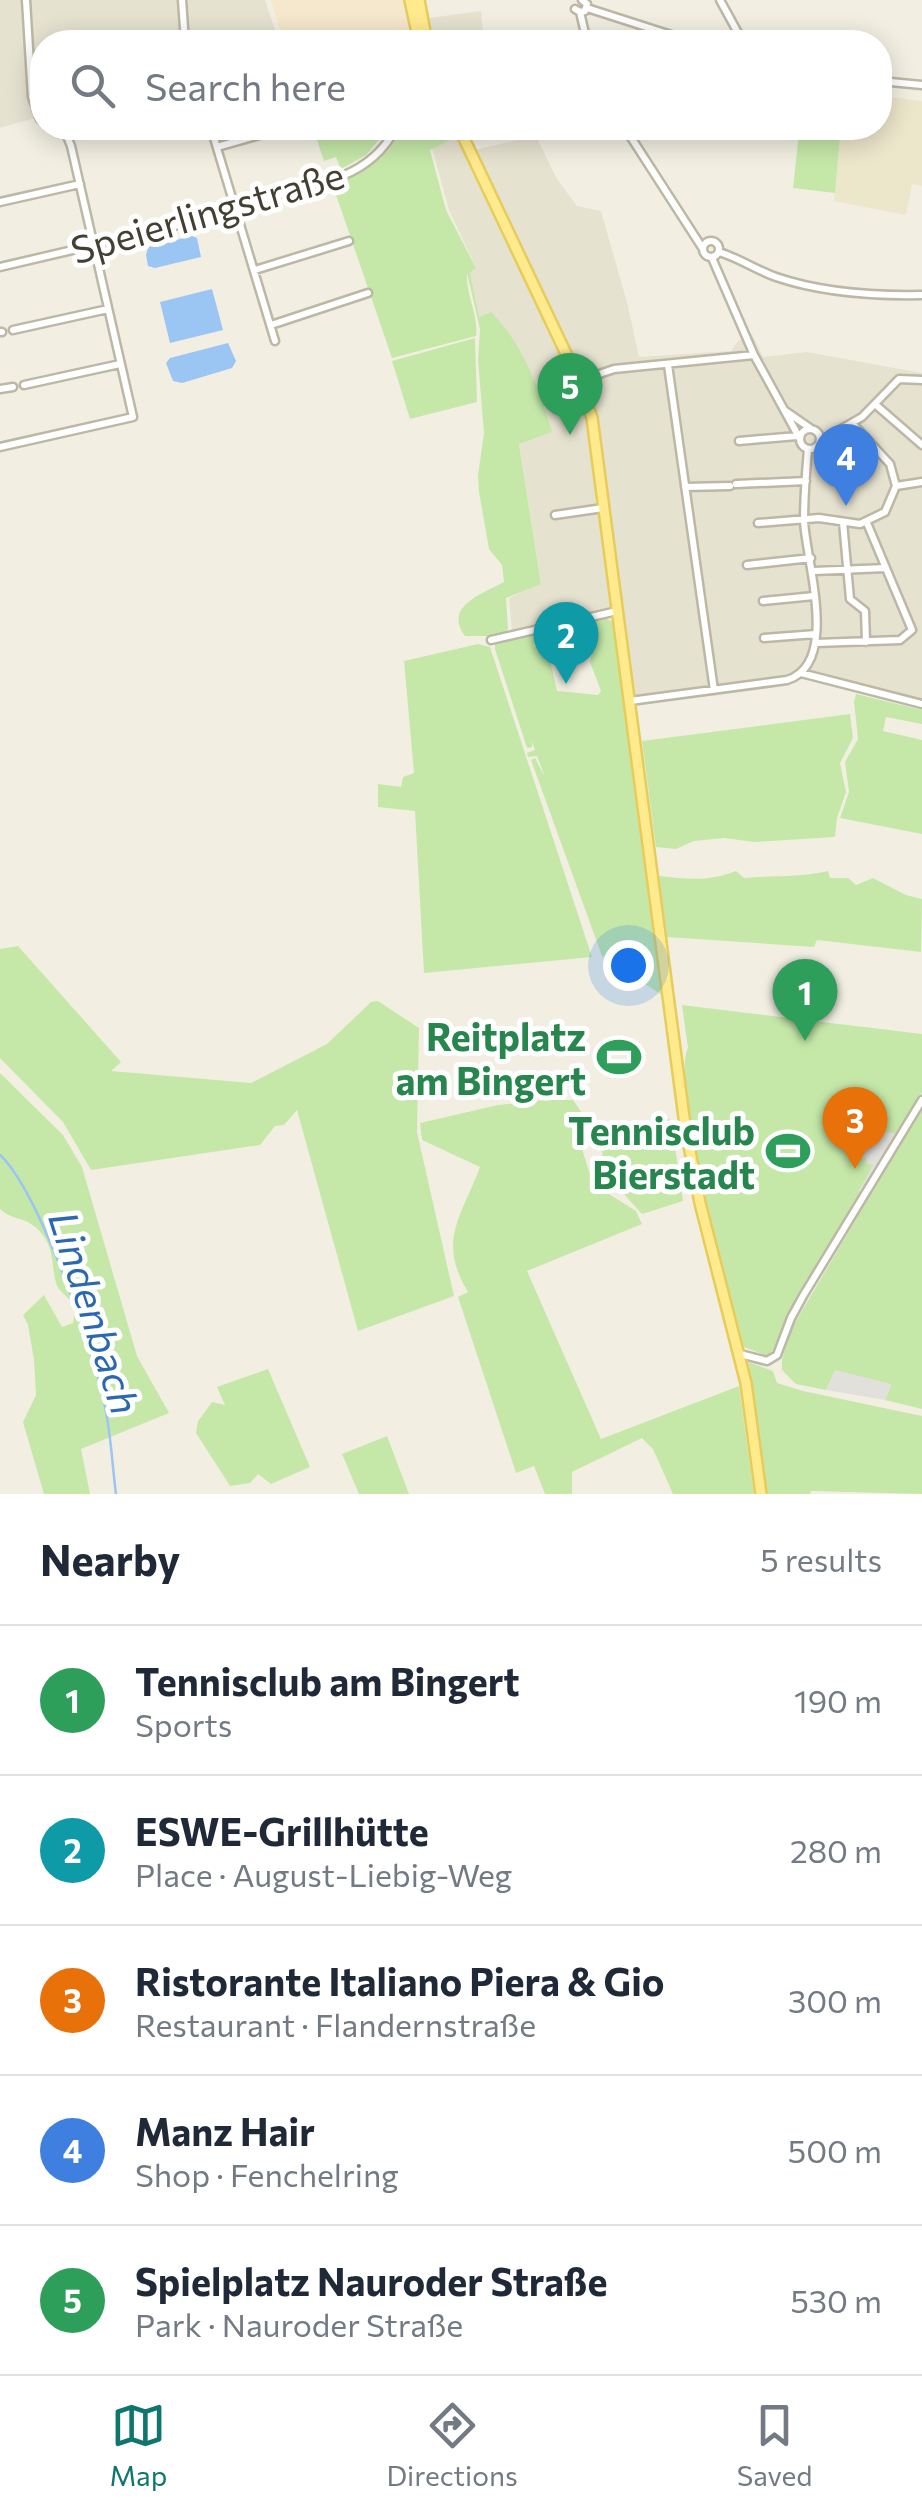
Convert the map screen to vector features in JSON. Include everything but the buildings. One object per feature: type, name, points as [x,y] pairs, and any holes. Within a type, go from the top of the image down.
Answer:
[{"type":"main road","points":[[410,0],[417,30]]},
{"type":"main road","points":[[419,0],[420,30]]},
{"type":"main road","points":[[464,140],[579,381],[592,418],[689,1150],[750,1400],[761,1494]]},
{"type":"street","points":[[26,0],[30,65]]},
{"type":"street","points":[[182,0],[184,30]]},
{"type":"street","points":[[720,0],[736,30]]},
{"type":"street","points":[[585,30],[580,4],[657,30]]},
{"type":"street","points":[[892,83],[922,85]]},
{"type":"street","points":[[0,447],[134,416],[70,140]]},
{"type":"street","points":[[215,140],[275,341]]},
{"type":"street","points":[[218,148],[244,140]]},
{"type":"street","name":"Speierlingstraße","points":[[0,267],[235,208],[356,171],[388,140]]},
{"type":"street","points":[[632,140],[672,206],[719,246],[719,252],[712,258]]},
{"type":"street","points":[[0,202],[80,184]]},
{"type":"street","points":[[630,701],[787,680],[801,673],[816,639],[814,571],[804,519],[808,448],[754,355],[712,258],[706,256],[690,225]]},
{"type":"street","points":[[255,270],[349,241]]},
{"type":"street","points":[[703,249],[712,241]]},
{"type":"street","points":[[719,252],[774,276],[812,286],[868,294],[922,295]]},
{"type":"street","points":[[270,325],[368,294]]},
{"type":"street","points":[[13,330],[108,309]]},
{"type":"street","points":[[579,381],[614,370],[754,355]]},
{"type":"street","points":[[24,385],[120,364]]},
{"type":"street","points":[[668,365],[714,690]]},
{"type":"street","points":[[808,448],[852,424],[903,378],[922,380]]},
{"type":"street","points":[[0,389],[13,387]]},
{"type":"street","points":[[876,405],[922,446]]},
{"type":"street","points":[[783,409],[818,432],[820,441]]},
{"type":"street","points":[[758,523],[827,518],[867,523],[890,506],[896,486],[890,464],[852,424]]},
{"type":"street","points":[[799,438],[810,428]]},
{"type":"street","points":[[739,441],[799,438]]},
{"type":"street","points":[[685,487],[806,480]]},
{"type":"street","points":[[896,486],[922,482]]},
{"type":"street","points":[[555,514],[603,508]]},
{"type":"street","points":[[843,522],[850,599],[866,611],[866,642]]},
{"type":"street","points":[[764,638],[866,642],[900,640],[912,630],[867,523]]},
{"type":"street","points":[[747,565],[811,558]]},
{"type":"street","points":[[814,571],[886,568]]},
{"type":"street","points":[[762,601],[814,596]]},
{"type":"street","points":[[490,640],[616,611]]},
{"type":"street","points":[[801,673],[922,704]]},
{"type":"street","points":[[740,1354],[766,1362],[778,1356],[790,1318],[922,1100]]},
{"type":"shaded area","points":[[0,0],[265,0],[275,30],[30,30],[30,119],[0,128]]},
{"type":"shaded area","points":[[271,0],[403,0],[408,28],[407,30],[280,30]]},
{"type":"shaded area","points":[[481,11],[483,30],[432,30],[429,18]]},
{"type":"shaded area","points":[[892,97],[922,101],[922,186],[912,184],[906,215],[834,201],[840,140],[892,140]]},
{"type":"shaded area","points":[[459,140],[465,152],[518,140],[538,140],[557,179],[577,206],[601,211],[639,357],[731,351],[738,341],[752,334],[763,357],[807,352],[922,373],[922,704],[801,673],[630,701],[632,683],[621,608],[512,631],[509,598],[541,583],[519,443],[552,432],[479,318],[469,273],[476,268],[449,210],[432,148]]},
{"type":"shaded area","points":[[857,1128],[899,1134],[864,1193],[859,1192],[873,1165],[856,1156]]},
{"type":"shaded area","points":[[835,1370],[891,1384],[885,1400],[826,1390]]},
{"type":"green space","points":[[317,140],[379,140],[366,155],[341,169],[336,157],[324,161]]},
{"type":"green space","points":[[395,140],[451,140],[430,150],[446,210],[476,268],[470,273],[479,317],[491,312],[512,338],[536,384],[552,432],[519,444],[541,584],[506,598],[508,629],[501,636],[465,636],[459,626],[462,609],[468,602],[504,582],[502,565],[489,549],[479,492],[484,433],[478,360],[480,329],[467,273],[476,336],[392,358],[334,189],[335,183],[365,168]]},
{"type":"green space","points":[[798,140],[840,140],[835,193],[793,188]]},
{"type":"green space","points":[[475,338],[477,402],[410,419],[392,361]]},
{"type":"green space","points":[[605,618],[613,622],[662,995],[602,956],[531,760],[535,758],[545,777],[537,756],[528,757],[527,753],[535,750],[532,742],[532,747],[527,748],[495,649],[495,644],[559,628],[562,636],[533,645],[550,660],[557,691],[598,695],[601,691],[590,662],[594,642],[587,630],[574,631],[571,626]]},
{"type":"green space","points":[[478,644],[490,647],[592,957],[424,973],[415,811],[378,807],[378,784],[401,787],[403,777],[414,773],[404,661]]},
{"type":"green space","points":[[856,694],[922,710],[922,724],[886,717],[883,731],[922,740],[922,834],[840,818],[849,792],[845,762],[858,739]]},
{"type":"green space","points":[[850,714],[853,738],[840,763],[846,792],[835,837],[754,842],[724,838],[694,841],[676,849],[656,847],[642,741]]},
{"type":"green space","points":[[736,871],[744,878],[828,871],[830,878],[848,878],[856,885],[873,878],[922,899],[921,952],[817,940],[814,947],[667,937],[659,876],[707,878]]},
{"type":"green space","points":[[18,946],[121,1062],[111,1071],[251,1083],[327,1044],[371,1002],[378,1001],[419,1028],[417,1132],[454,1296],[358,1331],[297,1110],[284,1125],[275,1126],[260,1145],[91,1170],[63,1122],[0,1058],[0,949]]},
{"type":"green space","points":[[682,1005],[922,1034],[922,1092],[899,1134],[858,1146],[874,1165],[859,1191],[862,1193],[788,1313],[770,1357],[744,1347],[716,1240],[687,1101],[688,1048]]},
{"type":"green space","points":[[0,1073],[63,1135],[82,1167],[137,1356],[169,1413],[81,1449],[90,1494],[44,1494],[23,1422],[36,1395],[34,1360],[23,1315],[44,1295],[62,1327],[73,1323],[74,1314],[56,1283],[46,1239],[30,1223],[0,1209]]},
{"type":"green space","points":[[573,1100],[582,1113],[578,1136],[593,1184],[636,1211],[642,1224],[527,1271],[601,1439],[739,1386],[754,1494],[673,1494],[653,1449],[642,1438],[572,1472],[572,1494],[545,1494],[534,1466],[516,1473],[458,1297],[468,1292],[454,1258],[455,1229],[480,1167],[422,1140],[420,1123],[498,1105]]},
{"type":"green space","points":[[922,1107],[922,1409],[885,1400],[891,1385],[835,1371],[826,1390],[796,1384],[782,1370],[793,1326]]},
{"type":"green space","points":[[664,1118],[671,1120],[683,1201],[642,1214],[609,1172],[600,1140],[637,1137]]},
{"type":"green space","points":[[748,1362],[773,1371],[777,1383],[922,1416],[922,1494],[767,1494]]},
{"type":"green space","points":[[268,1369],[310,1467],[271,1484],[258,1474],[250,1483],[230,1486],[196,1433],[198,1421],[212,1402],[225,1405],[217,1387]]},
{"type":"green space","points":[[387,1436],[409,1494],[359,1494],[342,1454]]},
{"type":"water","points":[[197,238],[201,257],[155,268],[148,266],[148,247]]},
{"type":"water","points":[[212,289],[223,330],[170,343],[160,302]]},
{"type":"water","points":[[228,343],[236,361],[232,368],[182,383],[173,381],[166,363],[170,358]]},
{"type":"waterway","name":"Lindenbach","points":[[0,1155],[31,1201],[76,1309],[104,1402],[116,1494]]},
{"type":"place","name":"Spielplatz Nauroder Straße","points":[[570,435]]},
{"type":"place","name":"Manz Hair","points":[[846,506]]},
{"type":"place","name":"ESWE-Grillhütte","points":[[566,684]]},
{"type":"place","name":"Tennisclub am Bingert","points":[[805,1041]]},
{"type":"place","name":"Reitplatz am Bingert","points":[[619,1057]]},
{"type":"place","name":"Tennisclub Bierstadt","points":[[788,1151]]},
{"type":"place","name":"Ristorante Italiano Piera & Gio","points":[[855,1169]]}]
